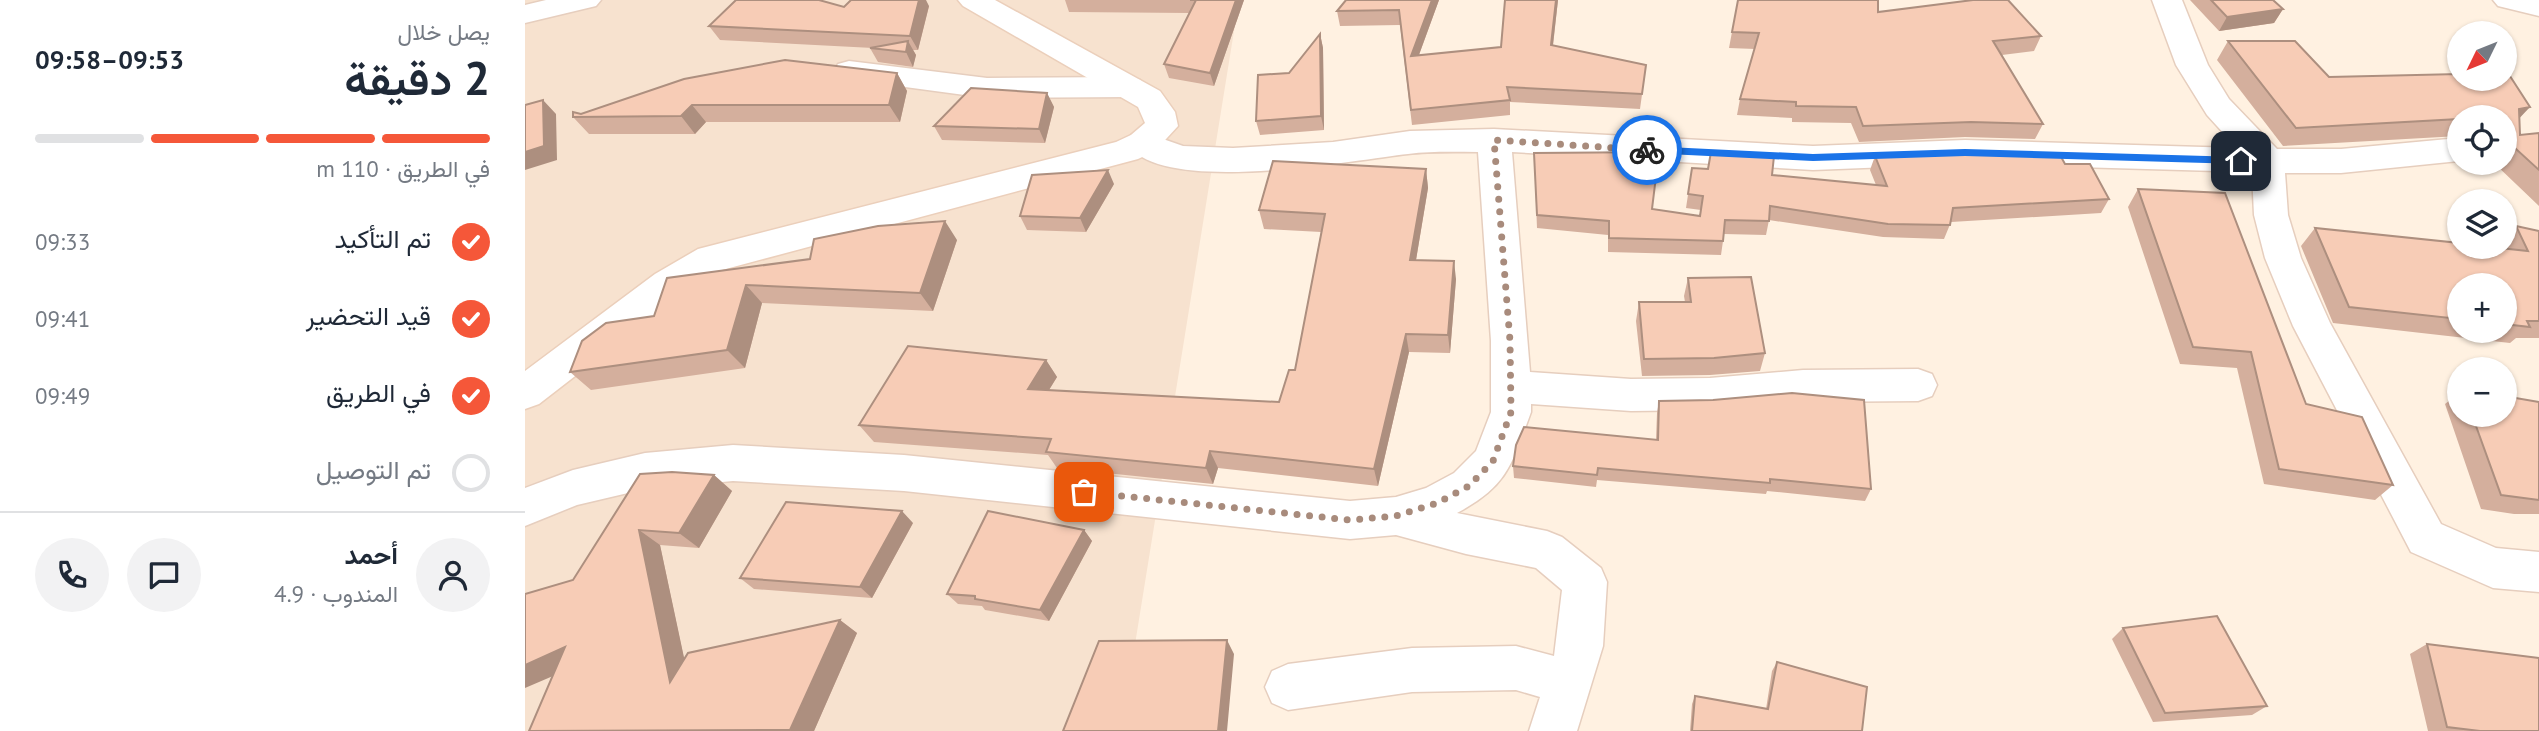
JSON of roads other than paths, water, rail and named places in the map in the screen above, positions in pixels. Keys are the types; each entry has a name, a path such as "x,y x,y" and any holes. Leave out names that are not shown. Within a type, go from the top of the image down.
{"street":[{"path":"525,14 586,0"},
{"path":"528,390 668,284 711,259 1126,151 1143,143 1161,126 1161,118 1149,99 973,0"},
{"path":"2167,0 2192,65 2218,107 2269,162 2271,215 2283,258 2312,326 2426,538 2493,568 2539,572"},
{"path":"2508,0 2539,8"},
{"path":"824,67 987,88 1129,87"},
{"path":"1143,143 1179,158 1233,160 1333,154 1410,142 1494,140 1813,158 1965,152 2269,162 2341,161 2447,150"},
{"path":"525,507 573,488 645,471 733,463 904,473 1350,520 1396,516 1437,503 1469,486 1493,461 1511,412 1510,341 1494,140"},
{"path":"1510,387 1631,395 1710,394 1803,386 1918,385"},
{"path":"1396,516 1466,535 1547,551 1585,582 1580,646 1553,731"},
{"path":"1288,687 1412,670 1515,668 1568,683"}]}
